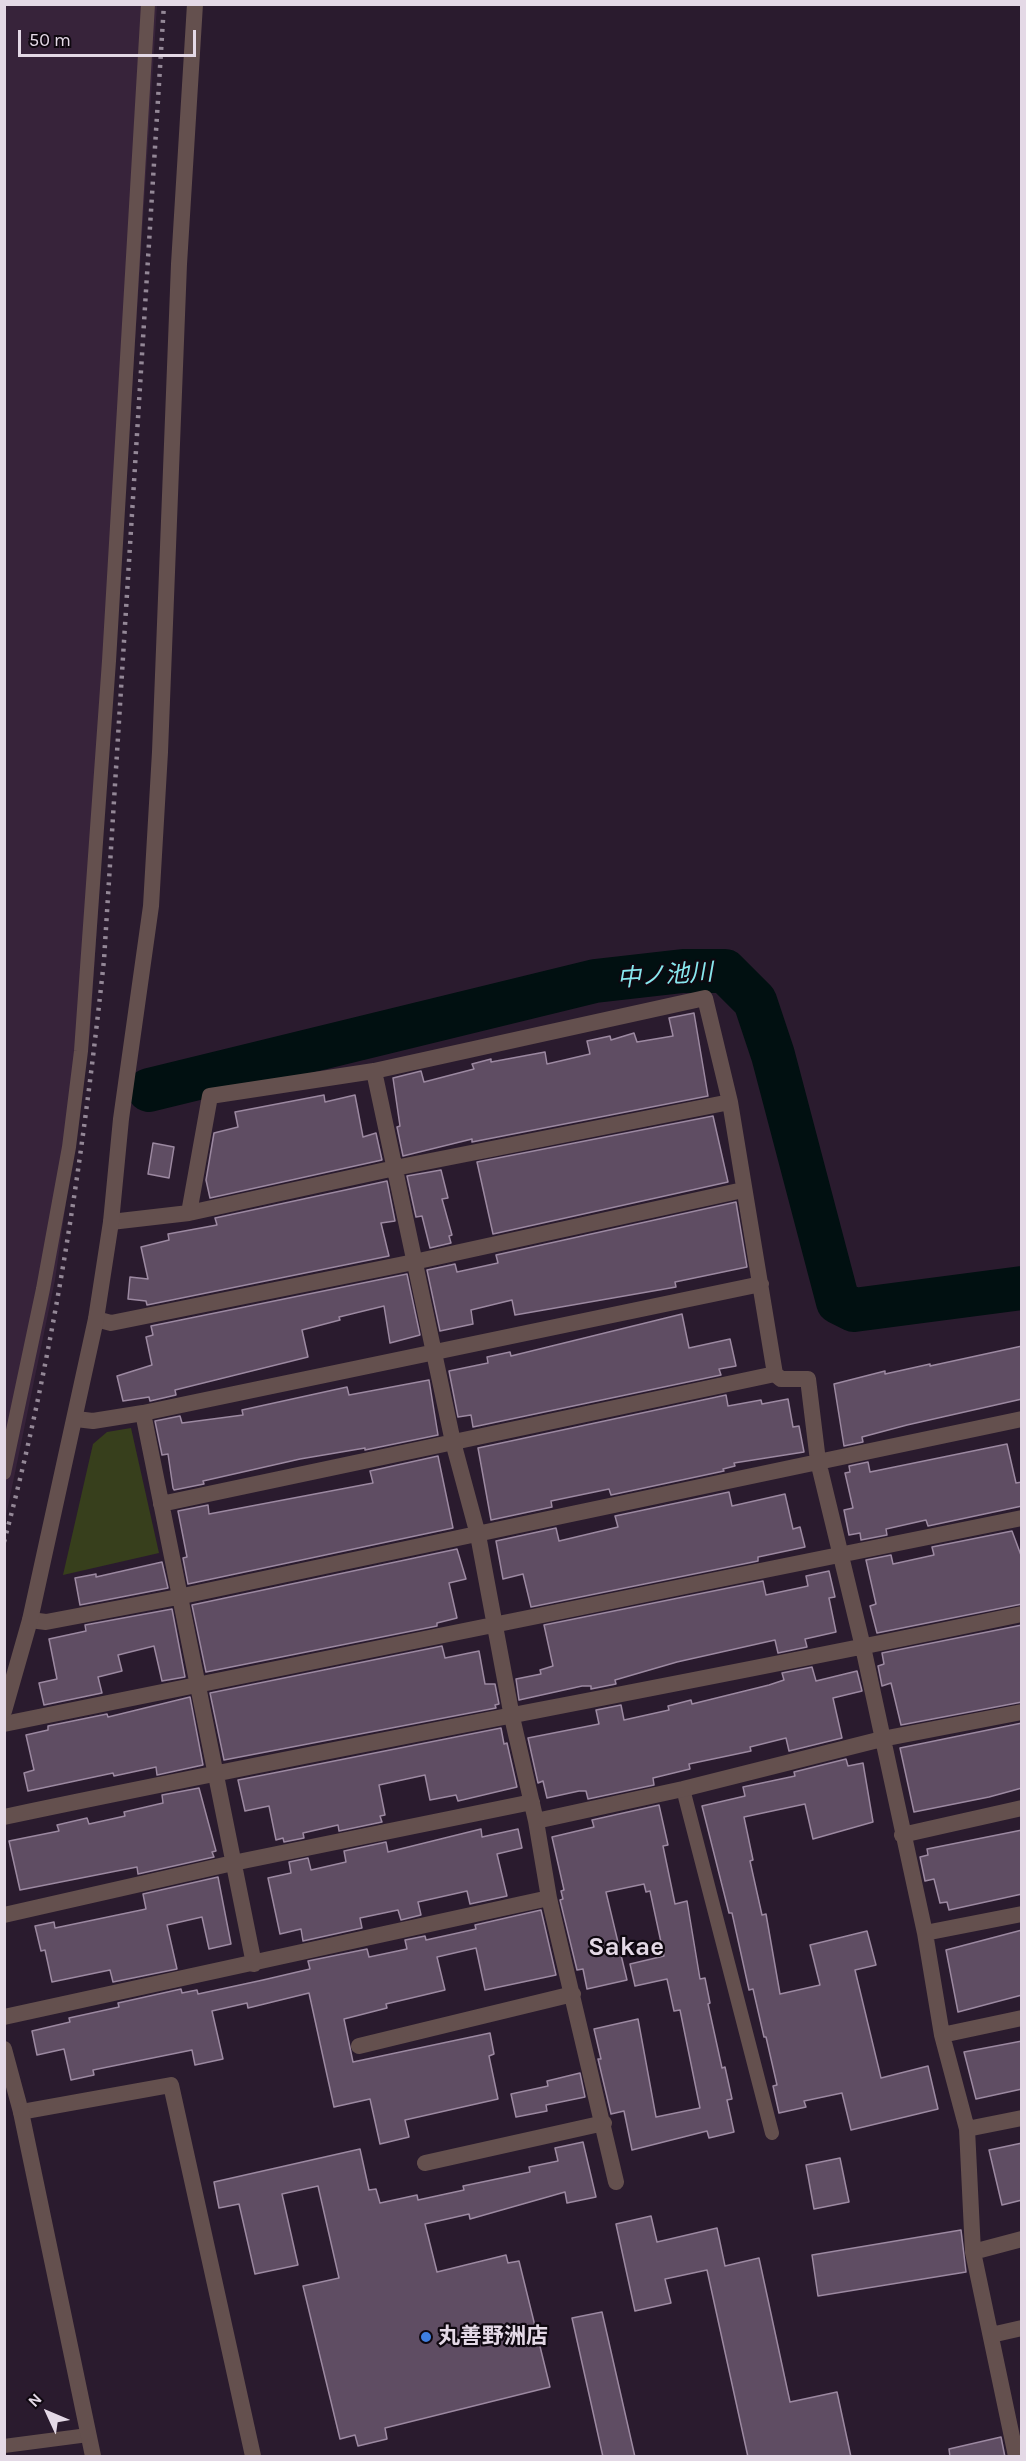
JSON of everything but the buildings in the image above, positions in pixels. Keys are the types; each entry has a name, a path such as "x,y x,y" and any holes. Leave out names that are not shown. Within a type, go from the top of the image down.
{"street":[{"path":"4,1711 30,1620 76,1419 96,1319 111,1222 123,1097 151,906 160,752 179,264 195,4"},
{"path":"189,1213 210,1096 374,1071 705,998 730,1102 775,1374 781,1379 808,1379 818,1461 839,1556 863,1647 925,1933 942,2036 967,2129 974,2252 991,2335 1016,2426 1016,2457"},
{"path":"374,1071 453,1442 478,1535 512,1717 536,1821 549,1898 616,2181"},
{"path":"111,1222 189,1213 394,1168 730,1102"},
{"path":"96,1319 111,1323 414,1262 743,1190"},
{"path":"76,1419 93,1421 143,1413 761,1284"},
{"path":"161,1504 775,1374"},
{"path":"143,1413 196,1686 254,1964"},
{"path":"30,1620 46,1622 178,1596 478,1535 1022,1419"},
{"path":"4,1724 1022,1518"},
{"path":"4,1817 214,1772 512,1717 1022,1614"},
{"path":"536,1821 683,1789 882,1739 1022,1712"},
{"path":"4,1915 233,1863 532,1802"},
{"path":"902,1835 1022,1808"},
{"path":"4,2017 549,1898"},
{"path":"925,1933 1022,1914"},
{"path":"359,2046 573,1994"},
{"path":"942,2036 1022,2018"},
{"path":"4,2049 21,2112 93,2457"},
{"path":"21,2112 171,2085 254,2457"},
{"path":"967,2129 1022,2118"},
{"path":"425,2163 604,2123"},
{"path":"974,2252 1022,2239"},
{"path":"991,2335 1022,2328"}],"lane":[{"path":"4,1473 24,1386 66,1169 81,1052 108,673 148,4"},
{"path":"683,1789 772,2133"},
{"path":"4,2446 88,2435"}],"shaded area":[{"path":"5,5 157,5 90,1033 55,1280 5,1521"}],"green space":[{"path":"131,1428 159,1553 63,1575 93,1444 107,1432"}],"waterway":[{"name":"中ノ池川","path":"149,1090 595,981 683,971 725,971 755,1001 773,1055 838,1302 854,1310 1022,1288"}],"railway":[{"path":"4,1542 53,1326 77,1180 104,960 164,4"}],"place":[{"name":"丸善野洲店","path":"426,2337"}],"district":[{"name":"Sakae","path":"626,1948"}]}
